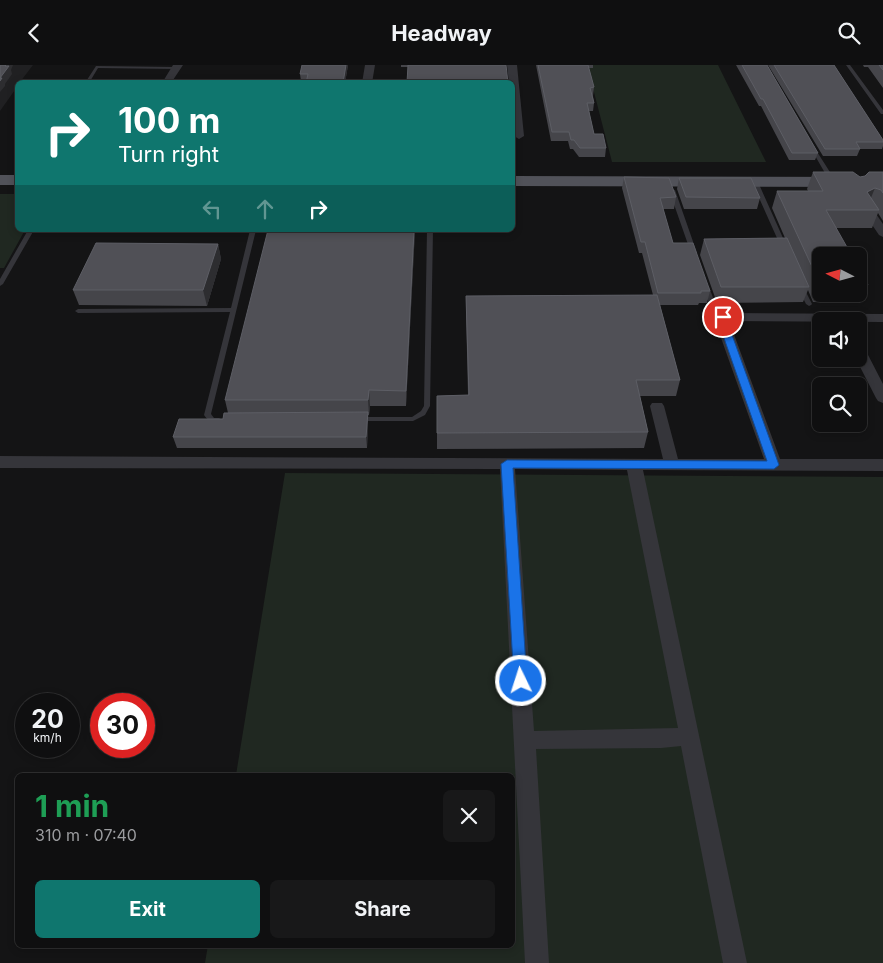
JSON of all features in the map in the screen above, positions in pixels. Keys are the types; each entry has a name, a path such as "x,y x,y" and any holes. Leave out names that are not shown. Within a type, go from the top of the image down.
{"main road":[{"path":"0,171 15,171"},
{"path":"515,171 841,179 883,182"},
{"path":"515,181 755,182 841,179 883,171"},
{"path":"0,180 15,180"}],"street":[{"path":"368,80 370,65"},
{"path":"512,65 513,80"},
{"path":"162,80 171,66"},
{"path":"515,95 519,136"},
{"path":"875,215 883,233"},
{"path":"774,465 722,321 723,317 812,318"},
{"path":"867,318 883,318"},
{"path":"867,367 883,398"},
{"path":"657,406 672,465"},
{"path":"0,462 883,465"},
{"path":"507,464 537,963"},
{"path":"634,464 734,963"},
{"path":"525,740 661,739 689,736"}],"lane":[{"path":"848,65 883,113"},
{"path":"89,80 97,67 171,66"},
{"path":"810,142 841,179"},
{"path":"669,181 695,257"},
{"path":"755,182 786,252"},
{"path":"0,284 30,232"},
{"path":"231,420 212,420 207,415 253,232"},
{"path":"346,419 413,419 423,413 426,407 430,232"},
{"path":"797,278 808,304"},
{"path":"705,285 712,303"},
{"path":"78,311 233,311"}],"shaded area":[{"path":"0,65 33,65 22,80 15,80 15,90 0,111"},
{"path":"587,65 718,65 766,162 612,162"},
{"path":"0,194 15,194 15,232 24,232 4,268 0,268"},
{"path":"285,473 883,477 883,963 205,963 208,948 515,948 515,773 236,773"}],"building":[{"path":"0,65 9,66 0,78"},
{"path":"302,65 346,65 344,80 307,80 308,74 300,74"},
{"path":"408,65 506,65 508,80 407,80"},
{"path":"538,65 588,65 594,87 590,88 594,103 587,103 594,134 603,134 606,148 580,148 574,140 571,140 569,132 552,132"},
{"path":"742,65 767,65 818,153 792,153"},
{"path":"774,65 834,65 883,142 856,142 860,149 825,149"},
{"path":"813,172 853,172 860,177 865,176 869,172 883,172 883,193 875,188 867,192 879,210 826,210 847,247 812,247 812,267 777,191 823,191"},
{"path":"624,177 669,178 676,197 660,198 673,243 693,243 710,291 701,291 701,293 658,293 645,242 641,242"},
{"path":"679,178 751,178 760,198 686,197"},
{"path":"267,232 414,232 406,391 369,390 368,400 225,400"},
{"path":"787,238 809,287 721,287 704,239"},
{"path":"96,243 218,244 203,290 73,290"},
{"path":"657,295 680,380 636,380 648,432 437,433 437,396 469,395 466,296"},
{"path":"368,412 366,437 173,437 179,419 223,419 224,413"}],"route":[{"path":"521,681 507,464 774,465 722,321 723,317"}]}
